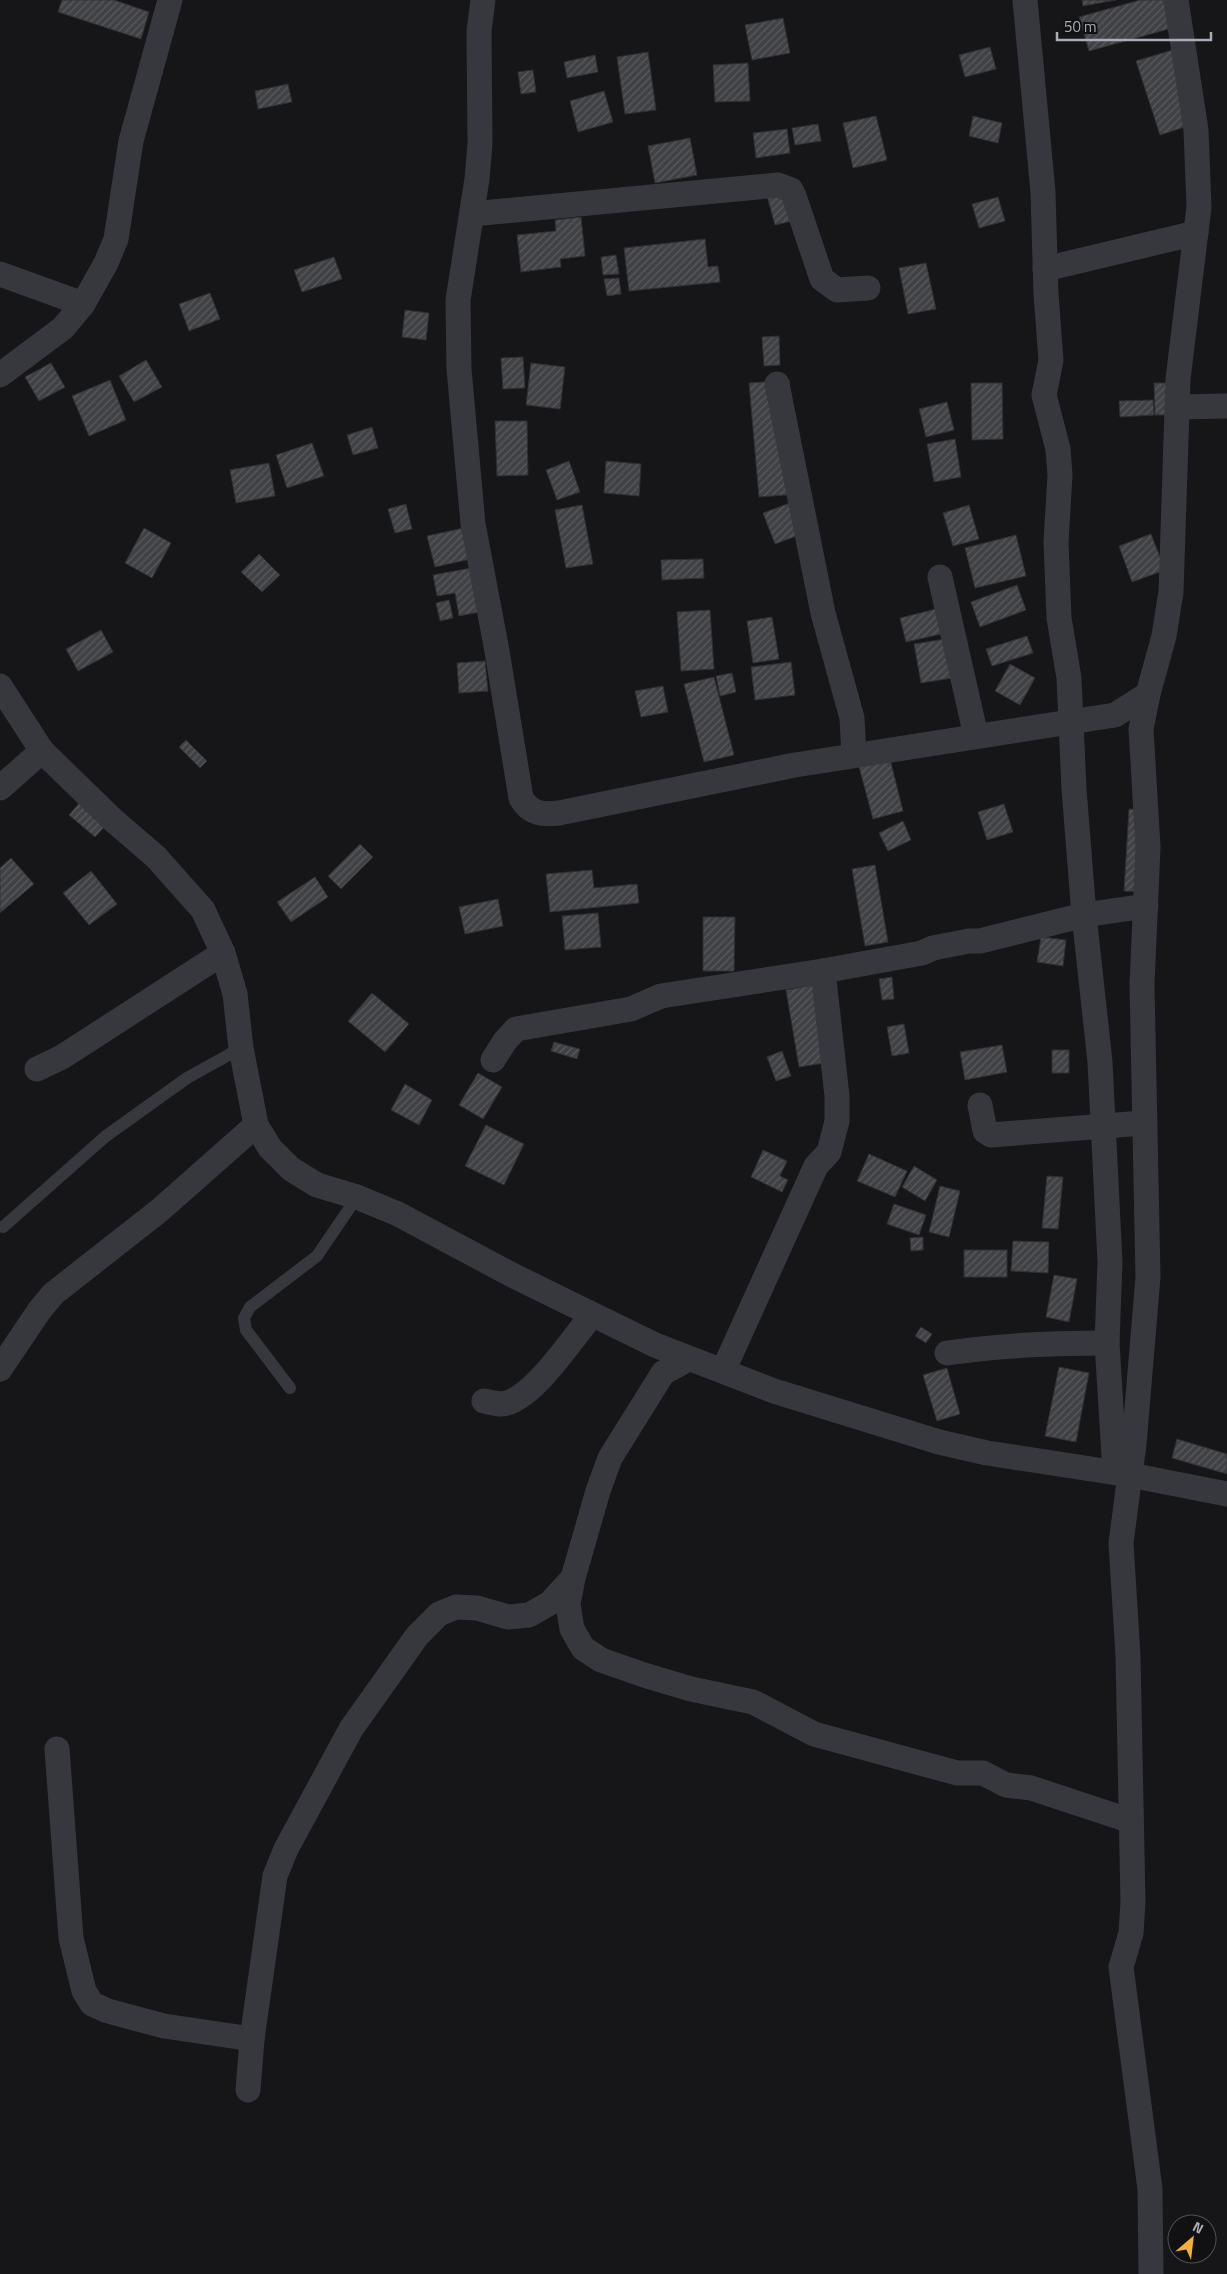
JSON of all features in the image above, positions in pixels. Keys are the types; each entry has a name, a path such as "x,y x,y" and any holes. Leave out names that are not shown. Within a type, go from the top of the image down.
{"street":[{"path":"0,375 63,328 83,304 106,262 116,239 131,141 170,0"},
{"path":"483,0 479,31 480,144 472,214 458,300 459,369 473,524 497,651 521,798 524,804 541,814 559,813 795,765 1115,715 1148,694"},
{"path":"1025,0 1043,192 1045,269 1051,360 1044,395 1058,449 1060,475 1056,542 1057,591 1072,721 1074,789 1084,916 1100,1062 1104,1126 1110,1262 1107,1343 1122,1474 1121,1543 1128,1656 1131,1786 1133,1920 1121,1967 1121,1980 1126,1995 1150,2189 1151,2274"},
{"path":"1122,1474 1146,1328 1148,1277 1143,1123 1142,985 1146,906 1147,803 1141,728 1164,636 1171,592 1178,379 1196,233 1199,178 1196,130 1176,0"},
{"path":"472,214 778,185 791,190 794,196 822,279 837,290 868,288"},
{"path":"1045,269 1196,233"},
{"path":"0,274 83,304"},
{"path":"777,384 823,613 852,718 854,755"},
{"path":"1177,407 1227,406"},
{"path":"940,576 976,736"},
{"path":"0,686 42,751 182,884 203,910 223,953 236,994 241,1048 256,1125 270,1148 291,1168 316,1185 357,1197 398,1214 592,1315 655,1345 774,1390 939,1442 987,1453 1122,1474 1227,1494"},
{"path":"1115,715 1141,728"},
{"path":"0,788 42,751"},
{"path":"493,1060 516,1029 631,1008 661,996 823,971 922,953 942,946 1020,933 1084,916 1146,906"},
{"path":"37,1069 62,1057 223,953"},
{"path":"723,1371 816,1166 829,1152 834,1137 836,1096 823,971"},
{"path":"980,1105 985,1131 991,1134 1143,1123"},
{"path":"0,1369 39,1311 53,1294 160,1210 256,1125"},
{"path":"484,1401 496,1404 509,1403 518,1397 549,1369 592,1315"},
{"path":"946,1353 1042,1342 1107,1343"},
{"path":"655,1345 663,1373"},
{"path":"688,1358 663,1373 610,1458 598,1491 573,1578 568,1604 572,1629 583,1648 601,1660 691,1689 753,1702 814,1734 956,1773 983,1773 1006,1785 1031,1788 1131,1821"},
{"path":"248,2090 252,2039 275,1876 286,1849 312,1799 362,1714 417,1636 439,1614 456,1607 477,1608 508,1617 529,1615 550,1603 573,1578"},
{"path":"57,1749 72,1938 84,1991 92,2004 108,2011 164,2026 252,2039"},
{"path":"1102,1810 1131,1786"}],"lane":[{"path":"3,1227 106,1136 187,1078 241,1048"},
{"path":"290,1388 246,1330 244,1318 250,1307 317,1256 357,1197"}],"building":[{"path":"62,0 114,0 149,12 141,39 58,12"},
{"path":"1082,0 1116,0 1083,6"},
{"path":"1140,0 1168,0 1176,27 1089,51 1079,17"},
{"path":"783,18 790,53 752,60 745,25"},
{"path":"990,47 996,69 965,77 959,55"},
{"path":"1176,49 1200,122 1160,135 1136,61"},
{"path":"648,52 656,110 625,114 617,57"},
{"path":"595,55 598,72 567,78 564,62"},
{"path":"748,63 750,101 715,102 713,65"},
{"path":"533,70 536,92 521,94 518,72"},
{"path":"288,84 292,102 258,109 255,91"},
{"path":"604,91 613,122 578,132 570,101"},
{"path":"876,116 887,160 853,168 843,123"},
{"path":"973,116 1002,123 998,143 969,136"},
{"path":"818,124 821,141 795,145 792,128"},
{"path":"787,129 790,153 756,158 753,133"},
{"path":"690,138 697,175 655,183 648,146"},
{"path":"794,190 801,219 775,225 767,196"},
{"path":"998,197 1005,221 979,228 972,204"},
{"path":"581,217 585,256 560,259 561,267 521,272 517,235 556,231 555,220"},
{"path":"705,239 708,267 718,266 720,282 629,291 624,248"},
{"path":"616,255 619,274 603,275 601,257"},
{"path":"334,257 342,279 302,292 294,270"},
{"path":"926,263 936,309 908,314 899,268"},
{"path":"619,278 621,294 607,296 604,279"},
{"path":"210,293 220,319 189,331 179,304"},
{"path":"405,310 429,313 426,340 402,337"},
{"path":"779,336 780,365 764,366 762,337"},
{"path":"523,357 525,388 503,389 501,358"},
{"path":"146,360 162,387 134,402 119,376"},
{"path":"51,363 65,387 39,401 25,377"},
{"path":"531,363 565,367 560,409 526,405"},
{"path":"110,380 126,420 89,436 72,396"},
{"path":"789,380 799,494 759,497 749,383"},
{"path":"971,383 1002,383 1003,439 972,440"},
{"path":"1154,383 1169,383 1169,415 1155,415"},
{"path":"1153,400 1154,415 1120,417 1119,401"},
{"path":"947,402 954,430 926,437 919,409"},
{"path":"495,421 527,421 528,475 497,476"},
{"path":"372,427 378,448 353,455 347,435"},
{"path":"955,439 961,477 934,482 927,444"},
{"path":"312,443 324,476 287,488 276,455"},
{"path":"569,461 580,492 557,500 546,470"},
{"path":"606,461 641,464 639,496 604,493"},
{"path":"269,463 275,496 236,503 230,470"},
{"path":"790,503 802,534 775,544 763,513"},
{"path":"406,504 412,529 395,533 388,509"},
{"path":"582,505 593,564 566,568 555,510"},
{"path":"969,505 979,539 953,546 943,513"},
{"path":"473,526 480,557 435,567 427,536"},
{"path":"144,528 171,543 152,578 125,563"},
{"path":"1151,534 1165,570 1132,582 1119,546"},
{"path":"1016,535 1026,576 975,588 965,548"},
{"path":"259,554 280,575 262,592 241,572"},
{"path":"703,559 704,578 662,580 661,560"},
{"path":"482,566 490,610 459,616 455,593 437,596 433,575"},
{"path":"1017,585 1026,610 980,627 971,602"},
{"path":"449,600 453,618 440,621 436,603"},
{"path":"944,607 950,632 906,642 900,618"},
{"path":"710,610 714,669 681,671 677,612"},
{"path":"772,617 779,659 753,663 747,621"},
{"path":"101,630 113,652 78,671 66,649"},
{"path":"1027,636 1033,653 992,666 986,649"},
{"path":"945,639 952,678 921,683 914,644"},
{"path":"485,661 488,691 459,693 457,663"},
{"path":"791,662 795,695 755,700 751,667"},
{"path":"1010,664 1035,678 1020,705 995,691"},
{"path":"732,673 736,692 720,696 716,676"},
{"path":"714,677 734,755 704,762 684,684"},
{"path":"663,686 668,712 641,717 635,691"},
{"path":"186,740 207,761 200,768 179,747"},
{"path":"889,755 903,811 873,819 858,763"},
{"path":"81,801 107,824 95,837 69,815"},
{"path":"1004,804 1013,832 987,840 978,812"},
{"path":"1129,809 1152,811 1148,892 1124,891"},
{"path":"903,821 911,840 888,851 879,833"},
{"path":"360,844 373,857 341,889 328,876"},
{"path":"11,858 34,884 0,913 0,868"},
{"path":"875,865 888,942 865,946 852,869"},
{"path":"592,870 594,888 637,884 639,903 550,912 546,874"},
{"path":"91,871 117,904 89,925 63,893"},
{"path":"315,877 328,897 291,922 277,902"},
{"path":"498,899 503,926 465,934 459,907"},
{"path":"598,913 601,947 565,950 562,916"},
{"path":"703,917 735,917 734,971 703,971"},
{"path":"1041,937 1066,940 1063,966 1037,962"},
{"path":"892,977 894,999 882,1000 879,979"},
{"path":"813,985 843,1060 799,1067 786,990"},
{"path":"372,993 409,1024 385,1052 348,1021"},
{"path":"904,1024 909,1053 892,1056 887,1027"},
{"path":"554,1042 580,1049 577,1059 551,1051"},
{"path":"1002,1045 1007,1072 965,1080 960,1052"},
{"path":"1052,1050 1069,1050 1069,1073 1052,1073"},
{"path":"782,1051 791,1076 776,1081 767,1057"},
{"path":"478,1073 502,1087 483,1119 459,1105"},
{"path":"405,1084 432,1100 419,1125 391,1110"},
{"path":"486,1125 524,1144 504,1185 465,1166"},
{"path":"763,1150 787,1161 780,1176 788,1180 782,1192 751,1177"},
{"path":"869,1154 907,1171 895,1197 857,1181"},
{"path":"914,1166 937,1180 925,1201 902,1187"},
{"path":"1047,1176 1063,1177 1058,1229 1042,1228"},
{"path":"940,1186 960,1191 949,1237 929,1232"},
{"path":"894,1204 926,1215 919,1235 887,1224"},
{"path":"923,1237 923,1250 911,1251 910,1238"},
{"path":"1013,1241 1049,1242 1048,1273 1011,1271"},
{"path":"964,1250 1007,1250 1007,1277 964,1277"},
{"path":"1054,1275 1077,1279 1069,1322 1046,1317"},
{"path":"921,1327 932,1334 926,1343 915,1336"},
{"path":"1059,1367 1089,1373 1076,1442 1045,1436"},
{"path":"947,1368 960,1414 937,1421 923,1375"},
{"path":"1177,1439 1227,1454 1227,1474 1172,1458"}]}
